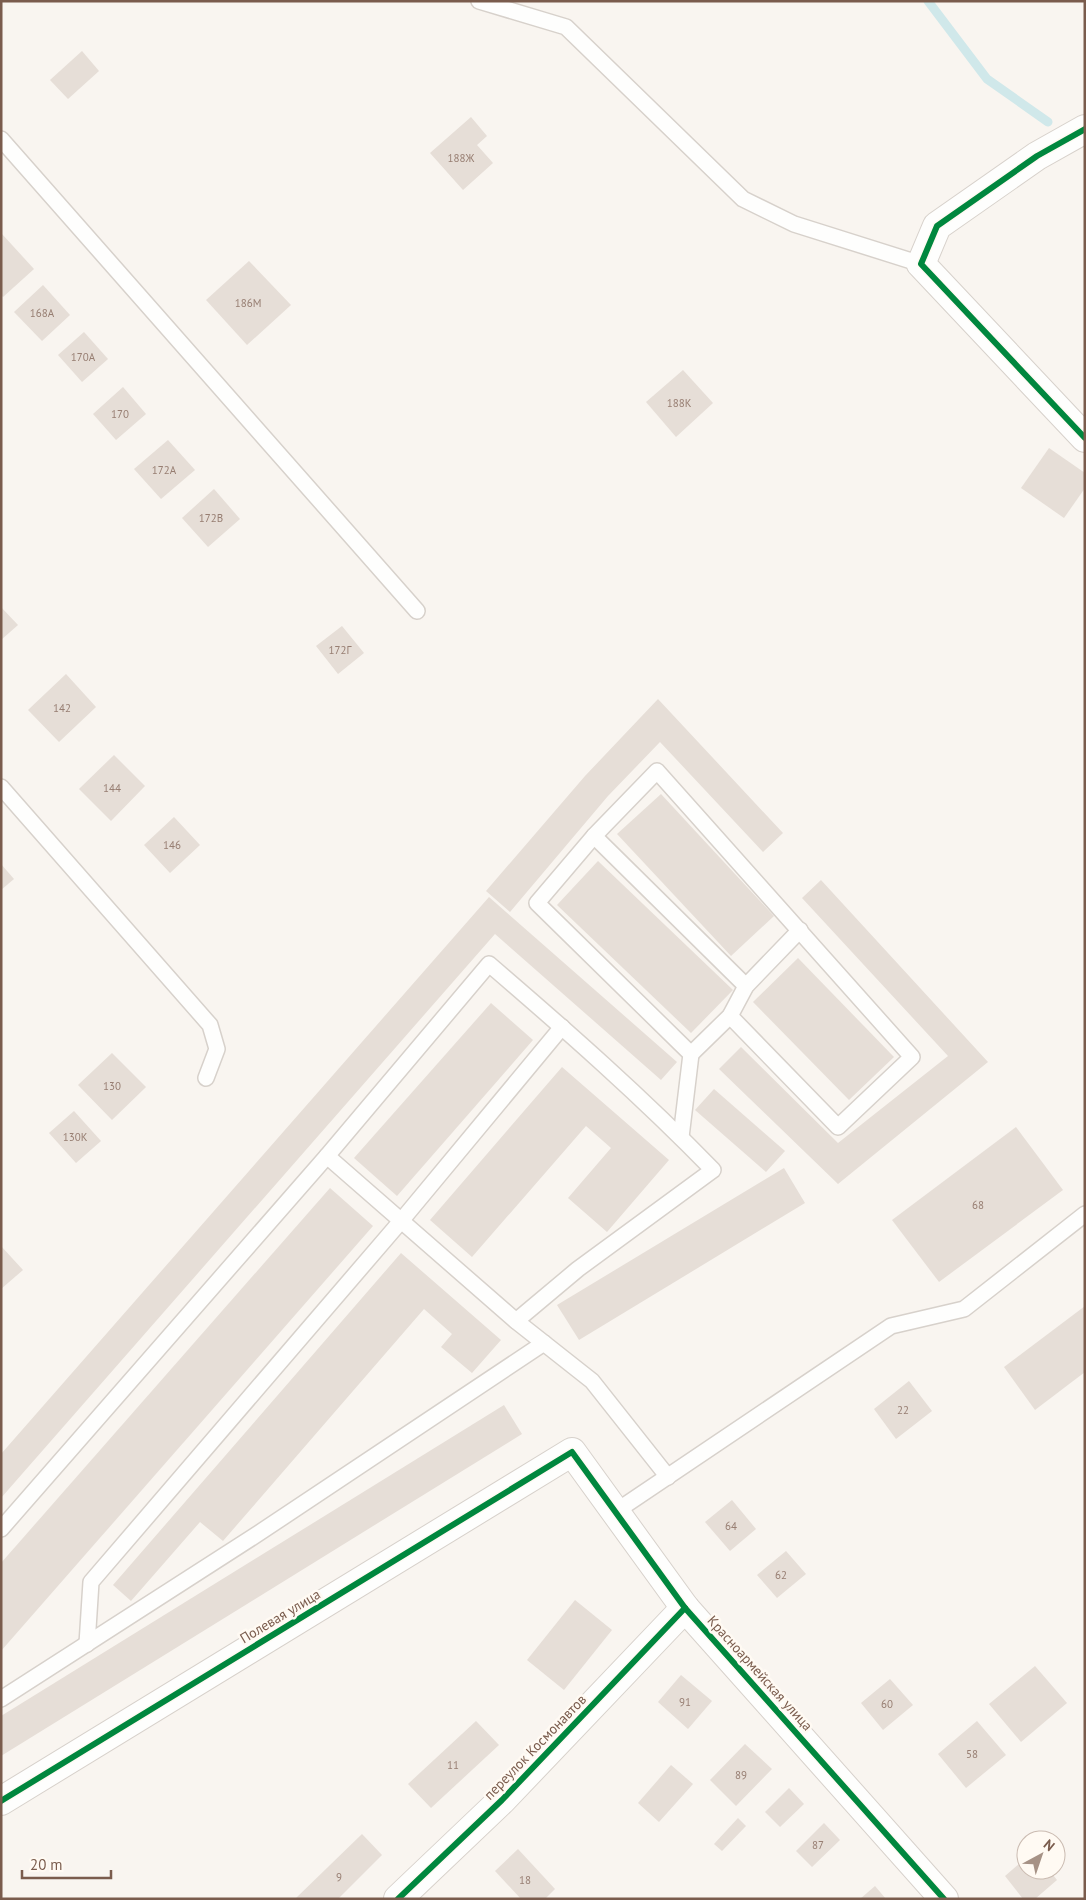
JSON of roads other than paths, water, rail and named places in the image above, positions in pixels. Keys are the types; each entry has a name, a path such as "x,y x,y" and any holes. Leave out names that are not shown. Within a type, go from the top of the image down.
{"street":[{"path":"1085,129 1037,156 936,226 920,264 1085,438"},
{"name":"Красноармейская улица","path":"572,1452 685,1608 944,1899"},
{"name":"Полевая улица","path":"1,1801 572,1452"},
{"name":"переулок Космонавтов","path":"398,1899 502,1800 685,1608"}],"lane":[{"path":"478,1 566,27 743,199 794,224 920,264"},
{"path":"1,139 417,611"},
{"path":"691,1054 538,902 594,836 657,771 912,1057 838,1126 730,1016"},
{"path":"1,787 210,1025 217,1049 206,1078"},
{"path":"594,836 746,986"},
{"path":"681,1137 691,1054 730,1016 746,986 800,930"},
{"path":"1,1529 327,1156 489,964 562,1027 681,1137 713,1170 578,1269 516,1322"},
{"path":"87,1644 91,1582 401,1221 562,1027"},
{"path":"327,1156 516,1322 592,1381 668,1477"},
{"path":"615,1512 891,1326 964,1309 1085,1214"},
{"path":"1,1698 259,1533 544,1342"}],"waterway":[{"path":"928,1 987,79 1048,122"}]}
